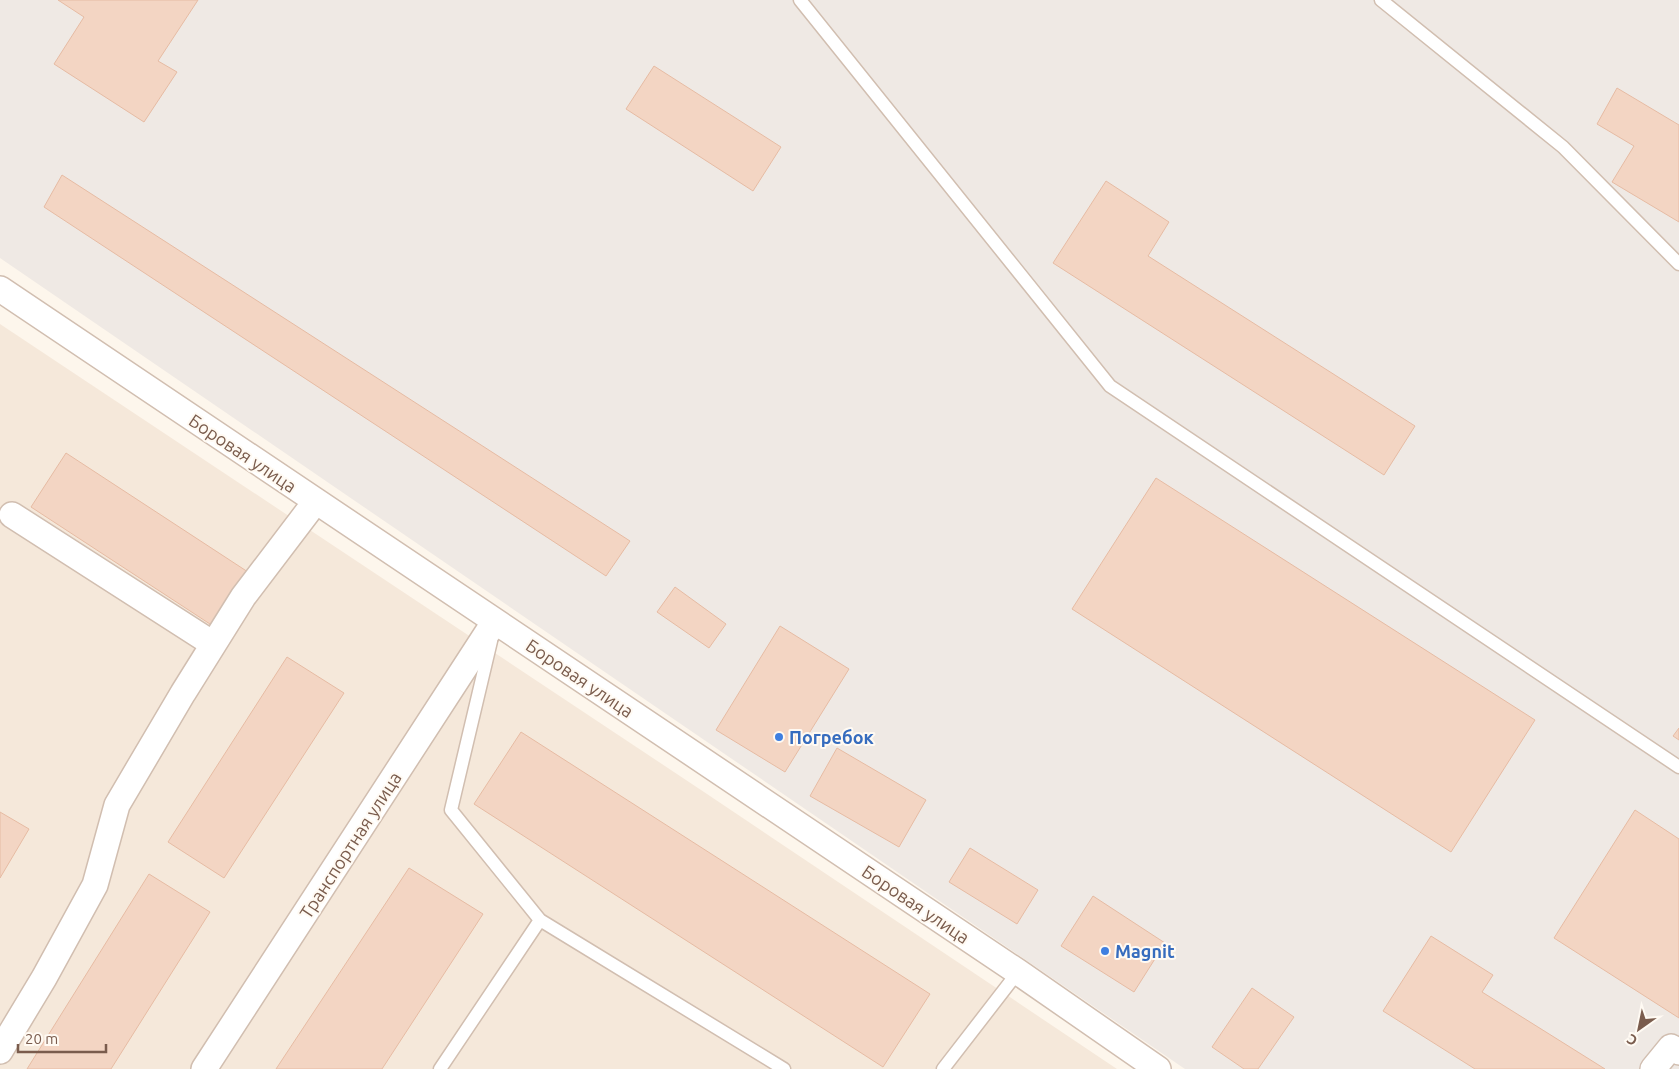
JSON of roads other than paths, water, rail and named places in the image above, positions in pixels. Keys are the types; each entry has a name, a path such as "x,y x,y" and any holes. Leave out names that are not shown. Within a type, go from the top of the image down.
{"street":[{"name":"Боровая улица","path":"0,289 1018,972 1158,1069"},
{"path":"0,1051 44,978 96,885 116,805 243,596 316,501"},
{"path":"12,515 213,644"},
{"name":"Транспортная улица","path":"204,1069 495,622"},
{"path":"1653,1069 1671,1047 1679,1052"}],"lane":[{"path":"800,0 1110,386 1679,767"},
{"path":"1381,0 1563,147 1679,264"},
{"path":"495,622 451,810 540,920 784,1069"},
{"path":"440,1069 540,920"},
{"path":"942,1069 1018,972"}],"place":[{"name":"Погребок","path":"779,737"},
{"name":"Magnit","path":"1105,951"}]}
